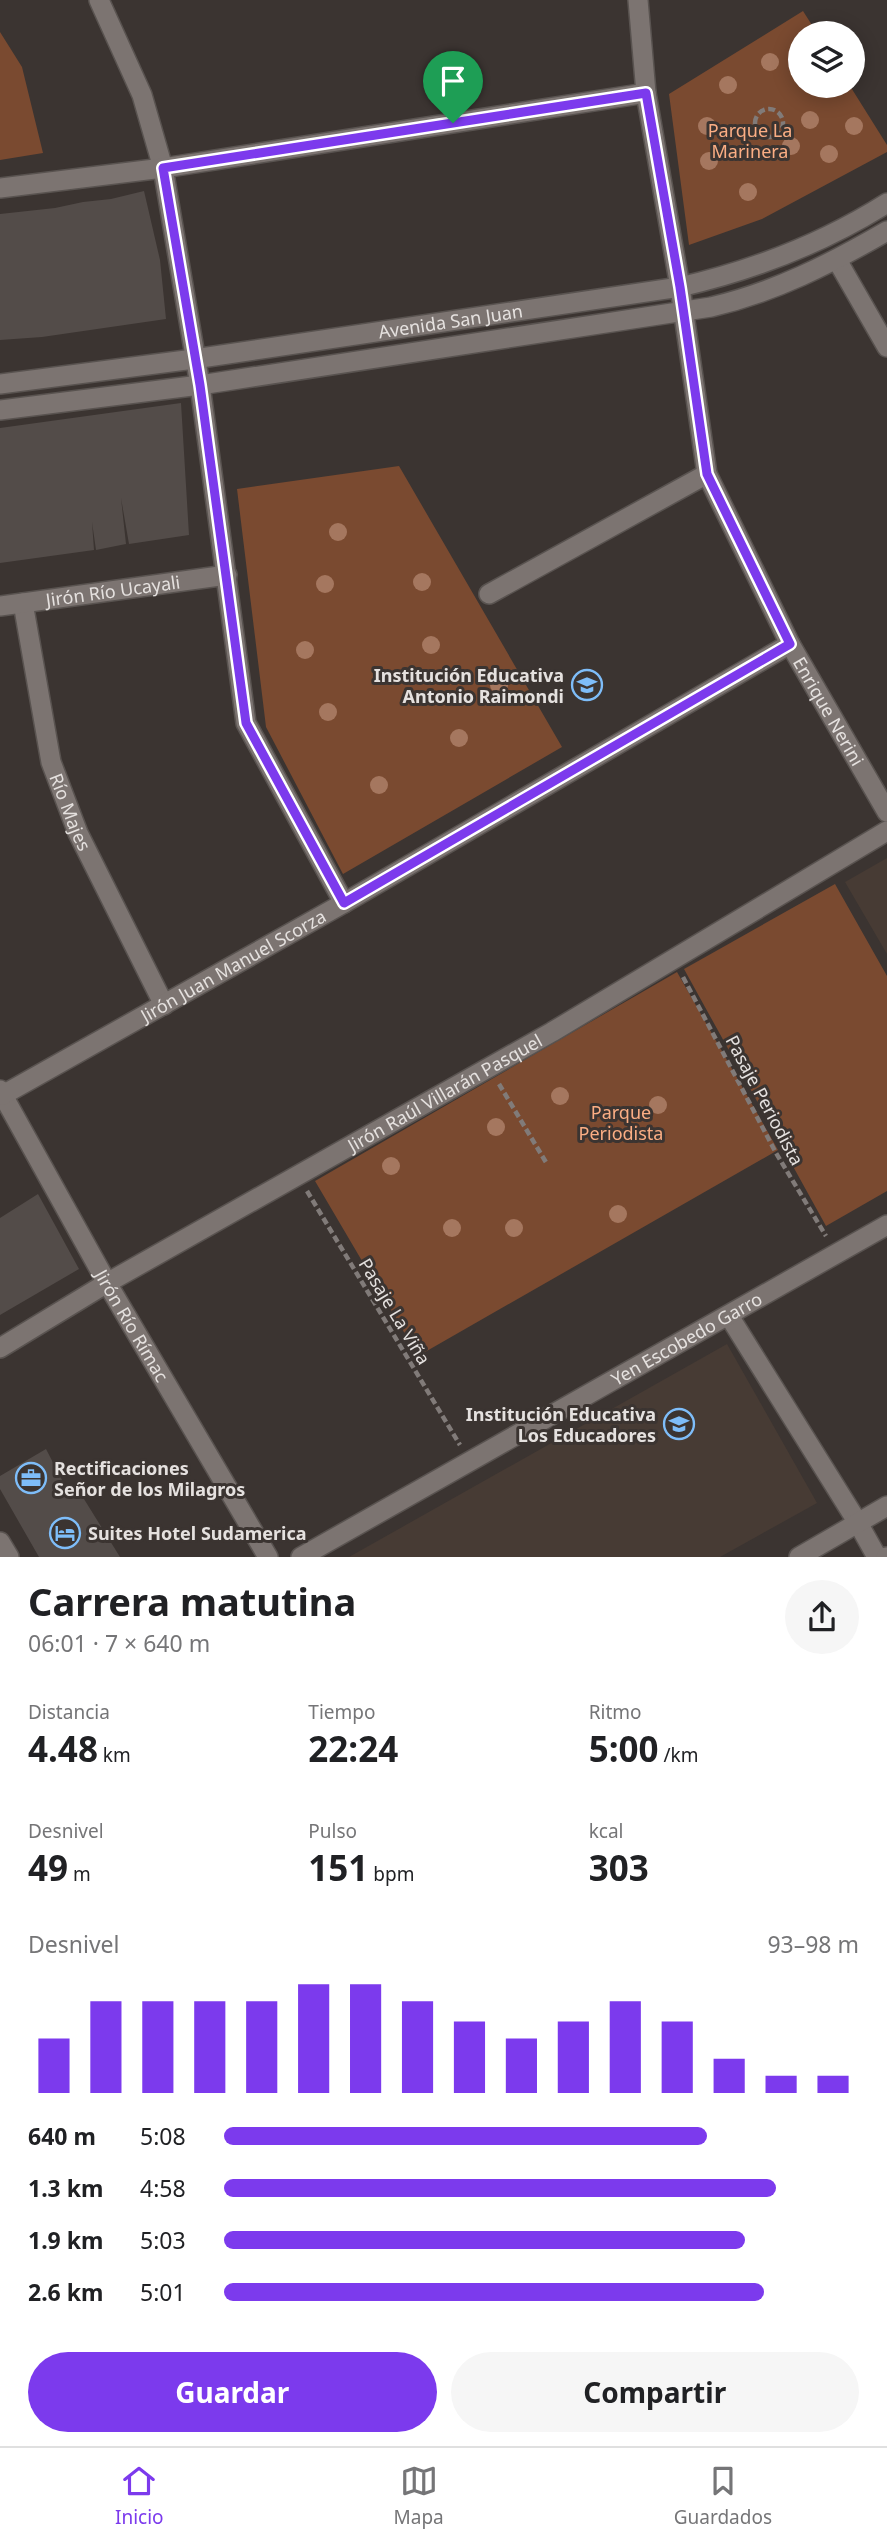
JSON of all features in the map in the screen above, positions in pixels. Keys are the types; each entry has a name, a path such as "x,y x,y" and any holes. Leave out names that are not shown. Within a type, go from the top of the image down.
{"street":[{"path":"99,0 142,95 163,168 200,385 246,723 344,903"},
{"name":"Enrique Nerini","path":"638,0 646,93 680,287 707,474 790,644 887,812"},
{"path":"0,188 163,168 646,93"},
{"name":"Avenida San Juan","path":"0,384 194,359 680,287 741,272 793,253 887,204"},
{"name":"Avenida San Juan","path":"0,410 200,385 682,313 767,291 837,260 887,231"},
{"path":"837,260 887,347"},
{"path":"489,594 707,474"},
{"name":"Jirón Río Ucayali","path":"0,606 226,575"},
{"name":"Río Majes","path":"23,603 51,762 78,833 164,1005"},
{"name":"Jirón Juan Manuel Scorza","path":"2,1092 164,1005 344,903 790,644"},
{"name":"Jirón Raúl Villarán Pasquel","path":"0,1348 107,1283 488,1068 887,831"},
{"name":"Jirón Río Rímac","path":"2,1092 107,1283 268,1557"},
{"name":"Yen Escobedo Garro","path":"301,1557 887,1225"},
{"path":"729,1316 877,1557"},
{"path":"799,1557 887,1506"}],"path":[{"path":"772,108 780,113 783,127 777,135 767,137 759,132 755,120 759,113 772,108"},
{"name":"Pasaje Periodista","path":"673,958 776,1153 836,1254"},
{"path":"488,1068 547,1164"},
{"name":"Pasaje La Viña","path":"298,1175 469,1460"}],"shaded area":[{"path":"887,858 887,954 845,882"},
{"name":"Institución Educativa Los Educadores","path":"727,1344 817,1503 720,1557 349,1557"}],"green space":[{"name":"Parque La Marinera","path":"803,11 809,21 788,21 788,98 858,98 887,145 887,152 762,219 689,245 669,94"},
{"path":"0,32 22,67 43,153 0,160"},
{"path":"399,466 562,747 343,874 266,727 237,489"},
{"path":"835,884 887,976 887,1191 826,1226 684,969"},
{"name":"Parque Periodista","path":"677,972 778,1150 418,1356 315,1181"}],"building":[{"path":"144,191 160,260 166,319 42,337 0,340 0,214 55,208"},
{"path":"181,403 189,535 129,544 121,498 126,544 96,550 92,522 94,550 0,563 0,428"},
{"path":"38,1194 79,1269 0,1315 0,1218"},
{"name":"Suites Hotel Sudamerica","path":"46,1449 62,1480 55,1485 79,1491 120,1557 39,1557 0,1489 0,1476"}],"place":[{"name":"Institución Educativa Antonio Raimondi","path":"587,685"},
{"name":"Institución Educativa Los Educadores","path":"679,1424"},
{"name":"Rectificaciones Señor de los Milagros","path":"31,1478"},
{"name":"Suites Hotel Sudamerica","path":"65,1533"}],"route":[{"path":"646,93 680,287 707,474 790,644 344,903 256,746 246,723 200,385 163,168 453,123 646,93"}]}
